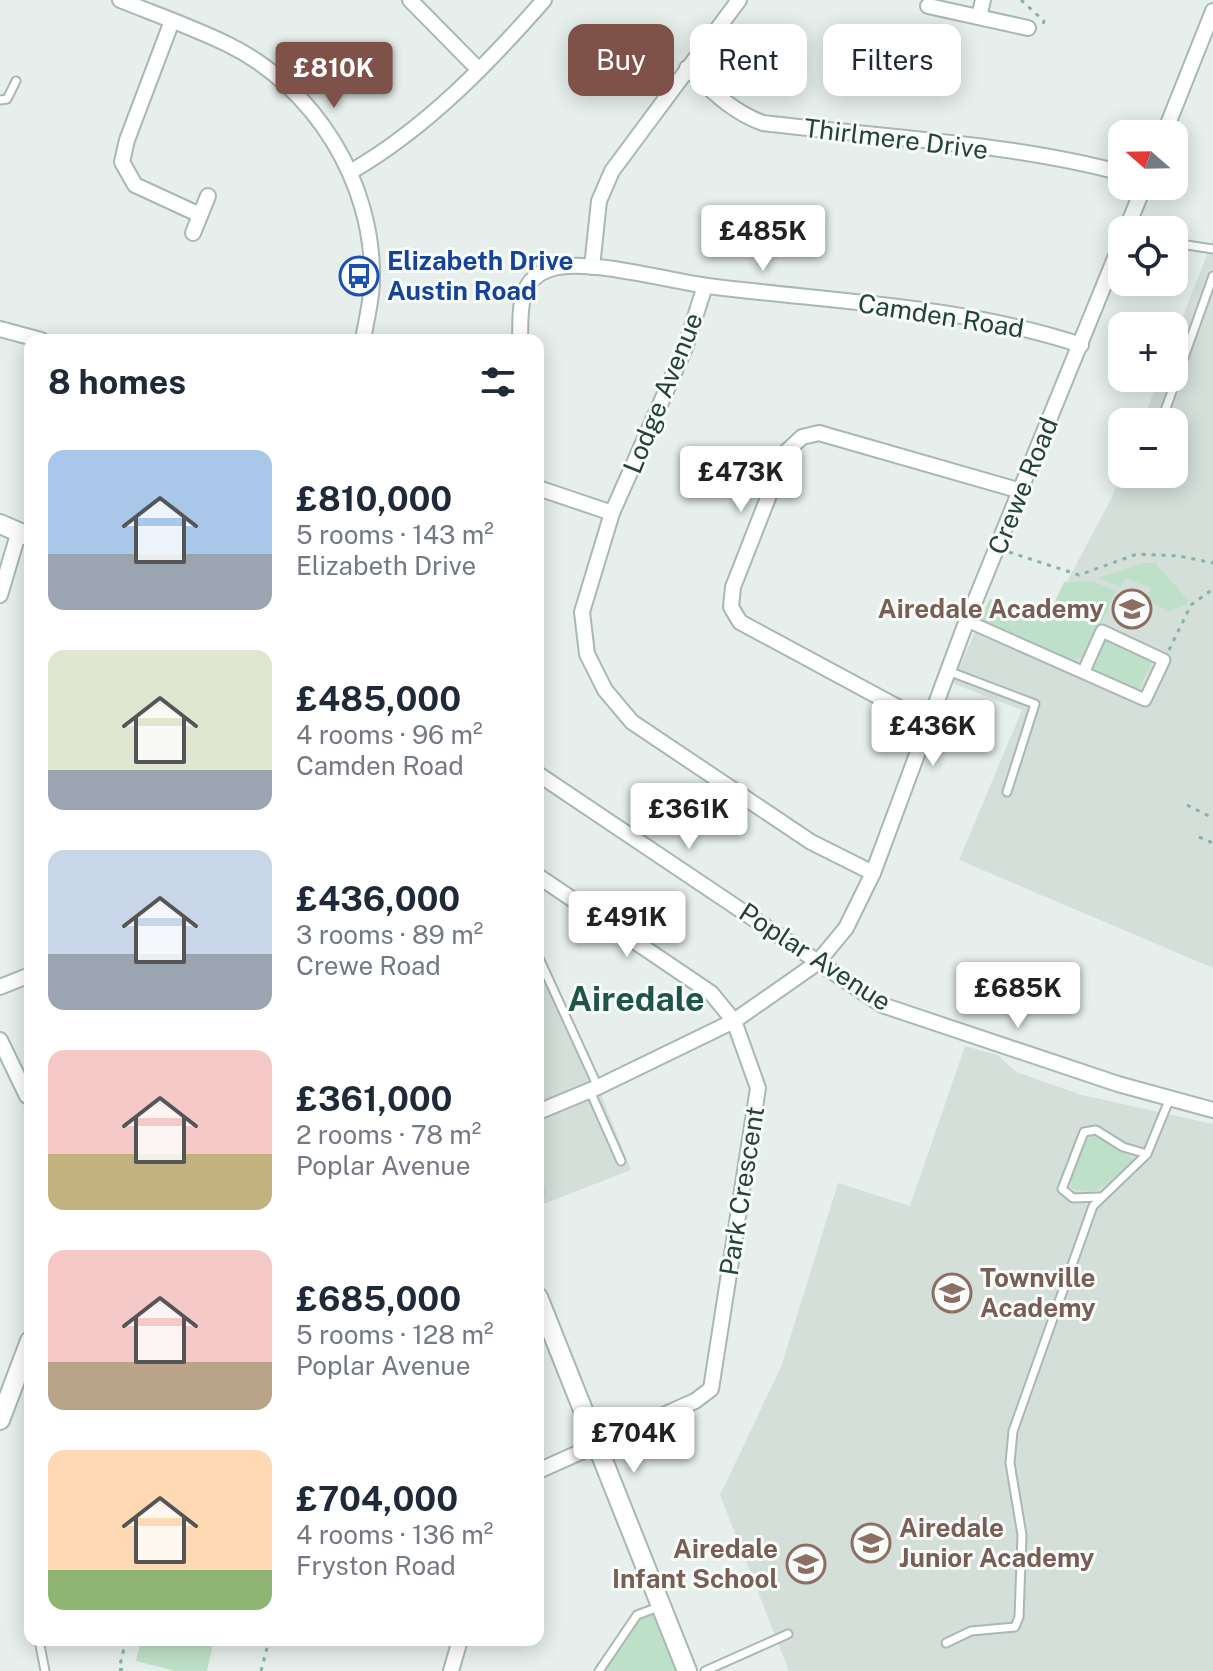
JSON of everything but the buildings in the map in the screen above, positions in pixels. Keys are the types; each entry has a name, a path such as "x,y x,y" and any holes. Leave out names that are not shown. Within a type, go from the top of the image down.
{"street":[{"path":"120,0 228,44 276,74 323,126 352,171 365,216 372,280 364,334"},
{"path":"410,0 478,69"},
{"path":"352,171 392,147 478,69 544,0"},
{"path":"592,267 599,201 612,171 739,0"},
{"path":"979,17 983,0"},
{"path":"928,6 1028,28"},
{"path":"1170,120 1213,11"},
{"path":"172,21 127,140 122,162 135,185 200,215"},
{"name":"Thirlmere Drive","path":"687,68 725,103 745,117 763,123 975,148 1108,169"},
{"path":"193,233 208,196"},
{"name":"Camden Road","path":"520,334 522,294 531,279 552,268 592,267 705,286 957,313 1026,327 1081,345"},
{"name":"Crewe Road","path":"544,1110 594,1089 734,1021 817,963 846,928 873,873 967,621 1108,277"},
{"name":"Lodge Avenue","path":"705,286 685,348 612,513 582,612 587,654 605,690 632,722 811,842 873,873"},
{"path":"0,329 24,335"},
{"path":"929,724 740,622 731,607 733,587 786,452 802,437 819,433 1021,491"},
{"path":"544,490 612,513"},
{"path":"0,524 24,534 0,595"},
{"path":"967,621 1145,700 1164,660 1102,631 1084,671"},
{"name":"Poplar Avenue","path":"544,778 882,1005 1213,1110"},
{"name":"Park Crescent","path":"544,880 711,993 734,1021 758,1088 711,1389 695,1401 598,1442"},
{"path":"0,987 24,977"},
{"path":"0,1040 24,1090"},
{"path":"544,1312 687,1671"},
{"path":"0,1420 24,1357"},
{"path":"544,1468 598,1442"},
{"path":"451,1671 458,1646"}],"lane":[{"path":"0,100 7,99 16,81"},
{"path":"1188,245 1213,249"},
{"path":"1166,408 1213,276"},
{"path":"948,671 1035,704 1007,792"},
{"path":"544,970 621,1161"},
{"path":"946,1643 971,1631 1015,1627 1019,1617 1022,1535 1010,1463 1013,1431 1093,1206 1138,1166 1147,1154 1170,1098"},
{"path":"1100,1197 1073,1198 1062,1189 1079,1136 1096,1130 1123,1147 1147,1154"},
{"path":"599,1671 637,1615 662,1605"},
{"path":"705,1671 788,1634"},
{"path":"40,1646 45,1671"}],"path":[{"path":"998,548 1079,575 1137,554 1179,556 1213,563"},
{"path":"1164,660 1191,605 1213,589"},
{"path":"1187,805 1213,818"},
{"path":"1199,837 1213,843"},
{"path":"125,1646 119,1669 127,1671"},
{"path":"261,1671 267,1646"}],"shaded area":[{"name":"Airedale Academy","path":"1213,239 1213,968 959,860 1022,710 952,683 990,599 1045,623 1115,488 1188,488 1188,408 1147,408 1154,392 1188,392 1188,312 1185,312"},
{"path":"544,969 598,1087 631,1170 544,1204"},
{"path":"965,1046 998,1055 1016,1072 1082,1095 1213,1124 1213,1671 789,1671 720,1495 781,1367 838,1183 910,1206"}],"green space":[{"path":"1145,563 1155,563 1188,600 1186,605 1170,611 1147,601 1151,588 1125,578 1121,587 1098,578"},
{"path":"1092,581 1116,591 1087,655 1073,660 980,619 990,599 1045,623 1064,582"},
{"path":"1105,640 1152,662 1138,690 1091,668"},
{"path":"1096,1135 1136,1161 1097,1189 1080,1191 1071,1187 1074,1165 1080,1149"},
{"path":"653,1609 678,1671 599,1671 637,1615"},
{"path":"140,1646 213,1646 207,1671 175,1671 136,1661"}],"place":[{"name":"Elizabeth Drive Austin Road","path":"359,276"},
{"name":"Airedale Academy","path":"1132,609"},
{"name":"Townville Academy","path":"952,1293"},
{"name":"Airedale Junior Academy","path":"871,1543"},
{"name":"Airedale Infant School","path":"806,1564"}],"district":[{"name":"Airedale","path":"636,999"}]}
